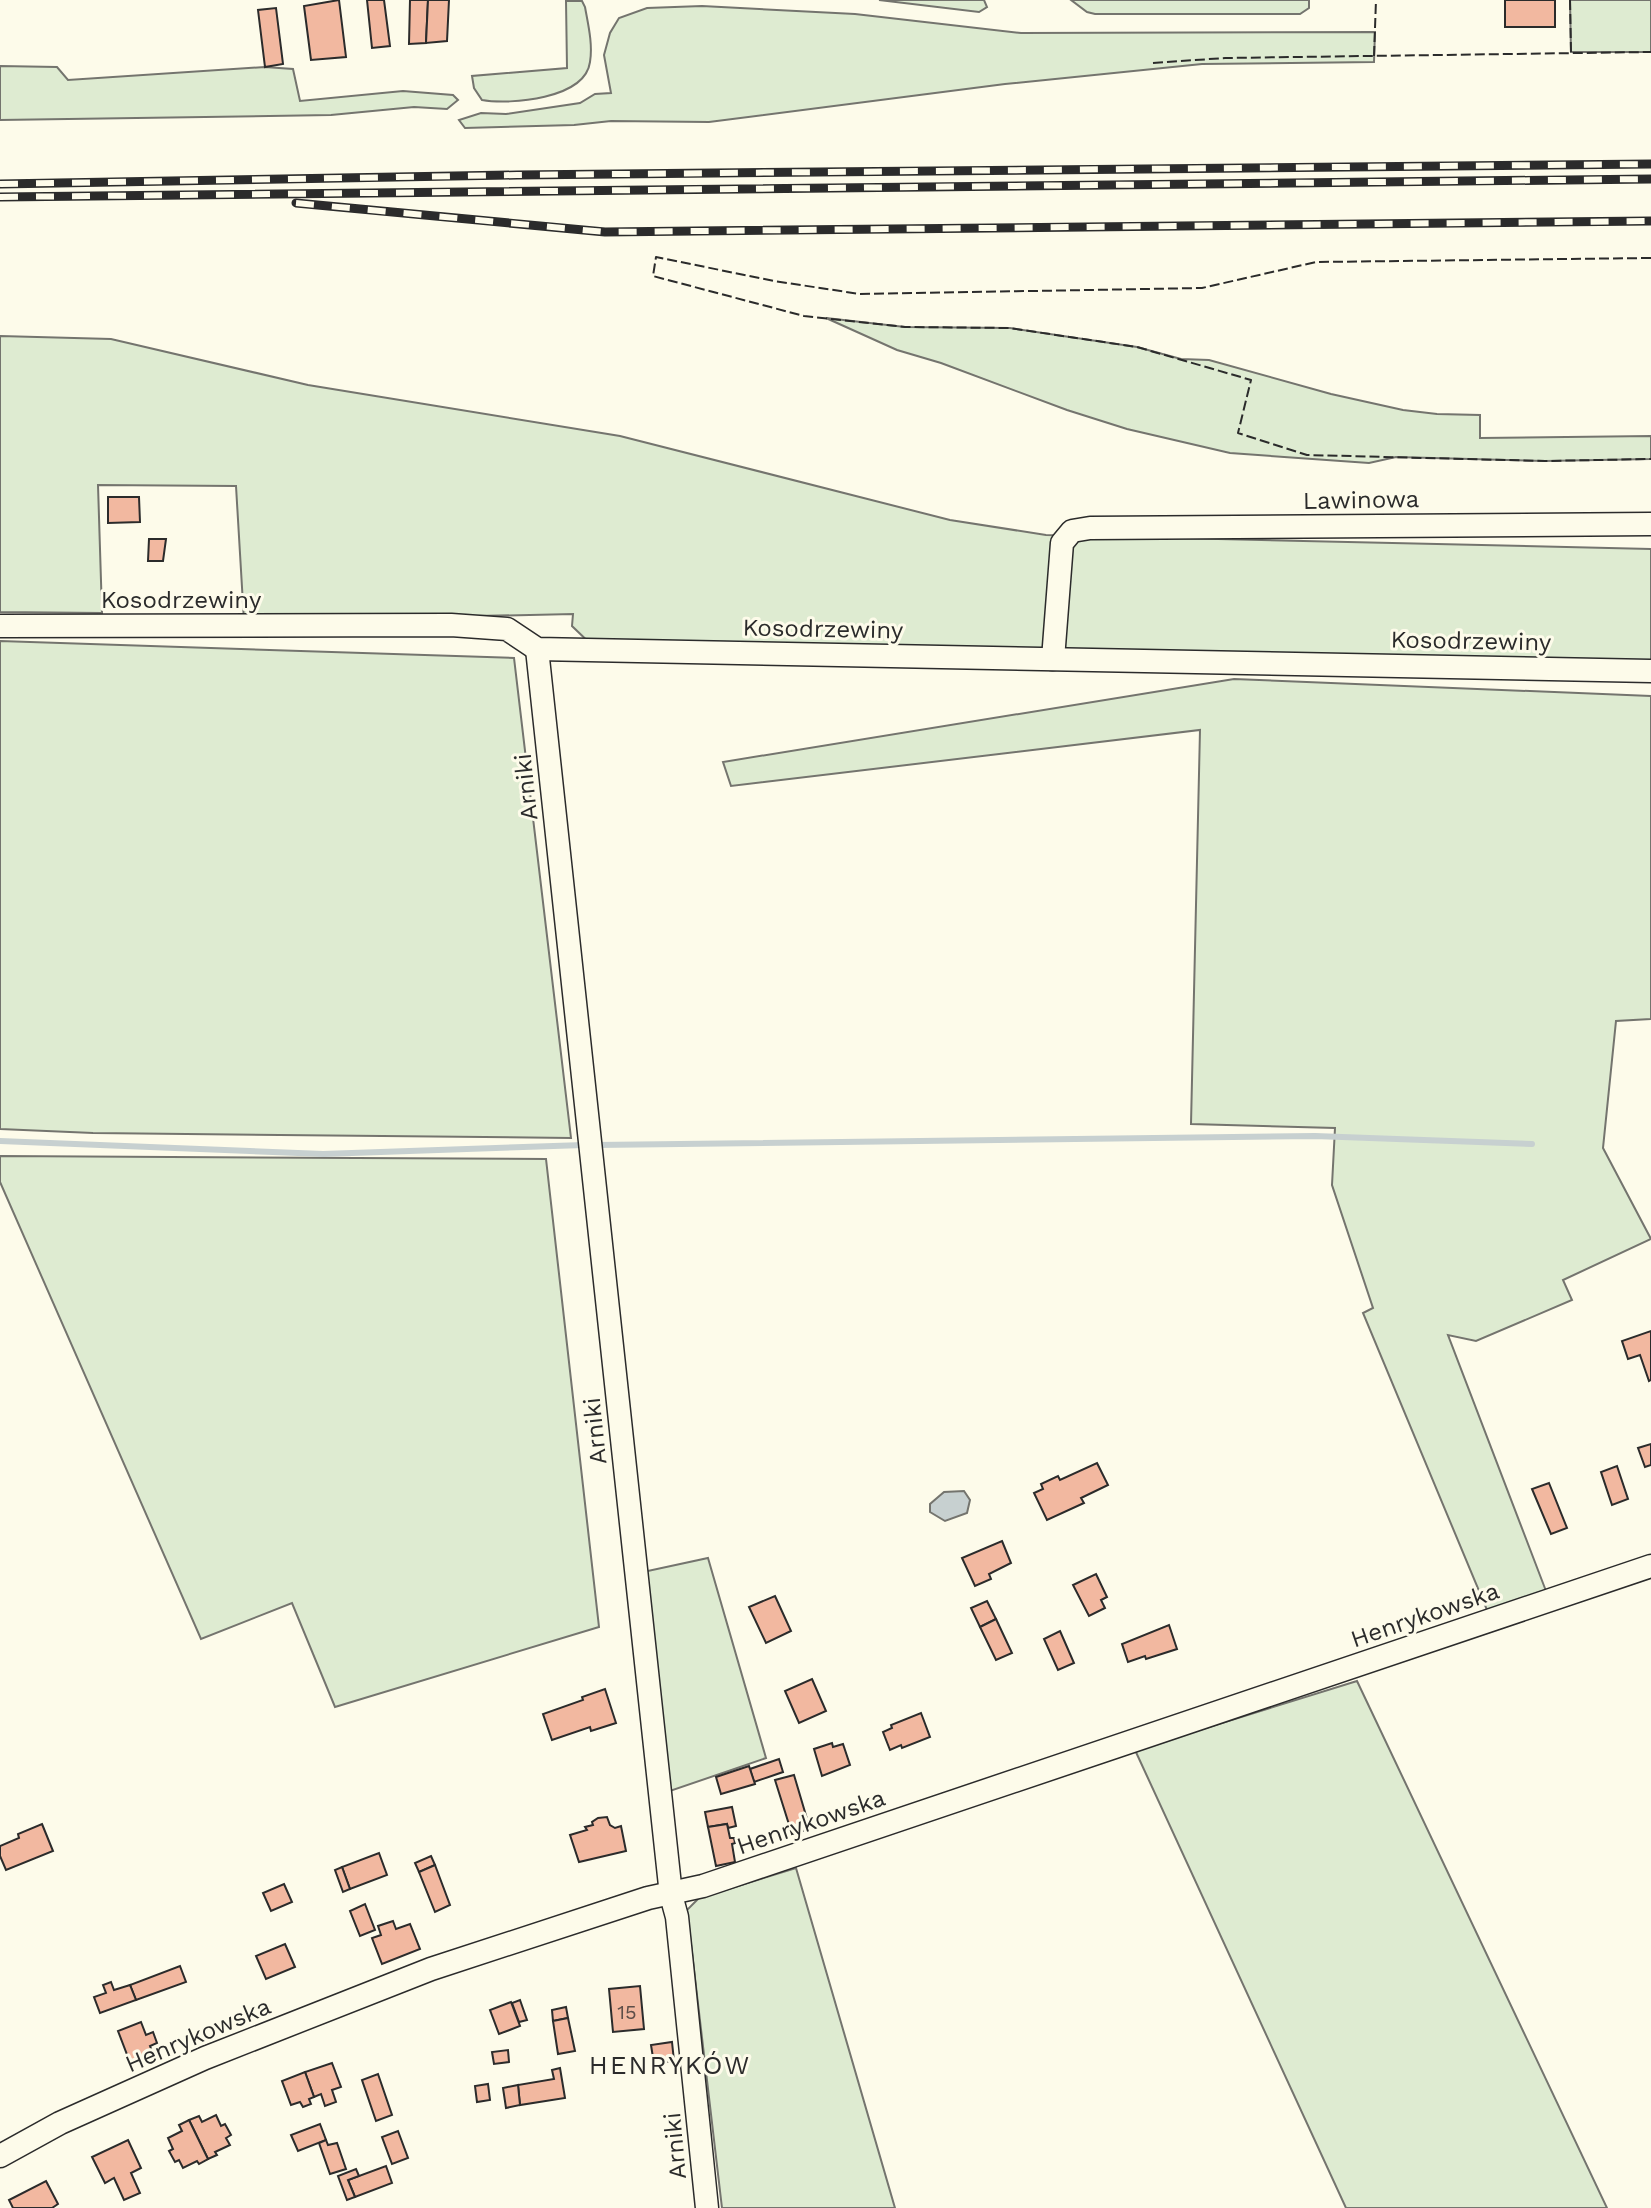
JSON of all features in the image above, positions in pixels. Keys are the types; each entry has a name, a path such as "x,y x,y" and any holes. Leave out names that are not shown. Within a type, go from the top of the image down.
{"street":[{"name":"Lawinowa","path":"1053,659 1062,543 1072,531 1090,528 1651,524"},
{"name":"Kosodrzewiny","path":"0,626 451,625 507,629 537,649 1651,671"},
{"name":"Arniki","path":"537,649 707,2208"},
{"name":"Henrykowska","path":"0,2156 60,2123 205,2058 431,1969 648,1898 671,1895 733,1876 1651,1566"}],"green space":[{"path":"879,0 984,0 987,7 979,12"},
{"path":"1071,0 1309,0 1309,8 1300,14 1095,14"},
{"path":"1570,0 1651,0 1651,52 1571,52"},
{"path":"566,1 582,1 585,7 591,48 585,74 575,84 545,97 482,100 474,88 472,76 567,68"},
{"path":"702,6 855,14 1021,33 1375,32 1374,62 1202,64 1005,84 709,122 611,121 465,128 459,120 481,113 506,114 580,103 595,94 611,93 604,55 610,33 619,18 647,8"},
{"path":"0,66 57,67 68,80 265,67 293,69 300,101 403,91 453,95 458,100 447,109 414,107 331,115 0,120"},
{"path":"826,318 905,327 1010,328 1137,347 1181,359 1209,360 1331,394 1403,410 1480,415 1480,438 1651,436 1651,459 1545,461 1396,457 1369,463 1230,453 1127,429 1067,410 897,350"},
{"path":"0,336 111,339 308,385 620,436 950,520 1046,535 1651,549 1651,671 597,650 572,626 573,614 244,621 236,486 98,485 102,613 0,612"},
{"path":"0,641 514,658 571,1138 93,1133 0,1129"},
{"path":"1234,679 1651,696 1651,1019 1616,1021 1603,1148 1651,1239 1563,1280 1572,1300 1476,1341 1448,1335 1546,1591 1487,1610 1363,1313 1373,1308 1332,1185 1335,1128 1191,1124 1200,730 731,786 723,762"},
{"path":"0,1156 546,1159 599,1627 335,1707 292,1603 201,1639 0,1182"},
{"path":"708,1558 766,1758 670,1791 643,1572"},
{"path":"1357,1681 1607,2208 1346,2208 1135,1750"},
{"path":"796,1868 895,2208 722,2208 687,1910 699,1898"}],"shaded area":[{"path":"964,1491 970,1500 967,1513 945,1521 930,1512 930,1504 944,1492"}],"building":[{"path":"339,0 346,57 311,60 304,6"},
{"path":"367,0 384,0 390,46 372,48"},
{"path":"410,0 428,0 426,43 409,44"},
{"path":"428,0 449,0 447,41 426,43"},
{"path":"1505,0 1555,0 1555,27 1505,27"},
{"path":"276,8 283,64 265,67 258,10"},
{"path":"108,497 139,497 140,522 108,523"},
{"path":"149,539 166,539 163,561 148,561"},
{"path":"1651,1331 1649,1381 1640,1355 1628,1359 1622,1341"},
{"path":"1651,1444 1651,1465 1645,1467 1638,1448"},
{"path":"1097,1463 1108,1485 1081,1498 1084,1503 1047,1520 1034,1493 1043,1489 1041,1484 1058,1476 1060,1480"},
{"path":"1617,1466 1628,1499 1612,1505 1601,1472"},
{"path":"1549,1483 1567,1528 1551,1534 1532,1489"},
{"path":"1002,1541 1011,1563 989,1574 991,1579 975,1586 962,1558"},
{"path":"1096,1574 1107,1597 1101,1600 1105,1608 1089,1616 1073,1585"},
{"path":"775,1596 791,1631 766,1643 749,1607"},
{"path":"987,1601 996,1619 980,1627 971,1608"},
{"path":"996,1619 1012,1653 996,1660 980,1627"},
{"path":"1169,1625 1177,1649 1128,1662 1122,1644"},
{"path":"1060,1631 1074,1663 1058,1670 1044,1639"},
{"path":"812,1679 826,1711 799,1723 785,1691"},
{"path":"605,1689 616,1723 591,1731 590,1727 552,1740 543,1714"},
{"path":"921,1713 930,1737 890,1750 883,1732 892,1728 891,1725"},
{"path":"832,1743 833,1747 843,1744 850,1765 822,1776 814,1749"},
{"path":"779,1759 783,1772 754,1782 750,1769"},
{"path":"749,1766 755,1784 721,1794 716,1777"},
{"path":"794,1775 810,1829 792,1834 775,1780"},
{"path":"732,1807 736,1826 708,1827 705,1812"},
{"path":"607,1817 610,1825 615,1828 621,1826 626,1851 579,1862 570,1835 587,1830 585,1827 593,1825 592,1822 598,1818"},
{"path":"42,1824 53,1851 6,1870 0,1856 0,1846"},
{"path":"727,1824 730,1838 734,1838 735,1862 716,1866 708,1827"},
{"path":"379,1853 387,1875 350,1889 342,1867"},
{"path":"431,1856 435,1865 419,1872 415,1863"},
{"path":"435,1865 450,1905 435,1912 419,1872"},
{"path":"342,1867 350,1889 343,1892 335,1870"},
{"path":"284,1884 292,1902 271,1911 263,1893"},
{"path":"365,1904 375,1930 360,1936 350,1911"},
{"path":"393,1921 396,1929 410,1924 420,1949 382,1964 372,1938 381,1935 378,1926"},
{"path":"285,1944 295,1967 266,1979 256,1956"},
{"path":"180,1966 186,1982 136,2000 130,1985"},
{"path":"111,1982 114,1990 130,1985 136,2000 100,2013 94,1997 106,1993 103,1985"},
{"path":"640,1986 644,2029 613,2032 609,1989"},
{"path":"520,2000 527,2020 519,2022 512,2003"},
{"path":"511,2002 520,2026 499,2034 490,2010"},
{"path":"566,2007 568,2018 553,2021 552,2010"},
{"path":"568,2018 575,2051 558,2054 553,2021"},
{"path":"141,2022 146,2035 153,2032 157,2043 150,2046 154,2056 131,2065 118,2031"},
{"path":"672,2042 674,2061 654,2064 651,2045"},
{"path":"508,2050 509,2062 494,2064 492,2052"},
{"path":"332,2063 341,2087 332,2090 336,2102 325,2106 321,2094 314,2097 305,2072"},
{"path":"560,2068 565,2098 520,2105 518,2085 554,2079 552,2070"},
{"path":"305,2072 314,2097 309,2099 311,2104 303,2107 300,2102 291,2105 282,2081"},
{"path":"378,2074 392,2115 376,2121 362,2080"},
{"path":"488,2084 490,2100 477,2102 475,2086"},
{"path":"518,2085 520,2105 506,2108 503,2088"},
{"path":"216,2115 221,2126 225,2124 231,2135 226,2138 230,2145 208,2159 189,2120 199,2116 202,2122"},
{"path":"189,2120 208,2159 183,2168 169,2151 173,2149 168,2138 182,2131 179,2125"},
{"path":"320,2124 326,2140 298,2151 291,2135"},
{"path":"398,2131 408,2158 392,2164 382,2137"},
{"path":"128,2140 141,2168 131,2173 140,2193 124,2200 114,2178 105,2183 92,2157"},
{"path":"326,2140 328,2145 337,2143 346,2169 330,2174 319,2143"},
{"path":"386,2166 392,2183 355,2197 348,2180"},
{"path":"356,2169 359,2176 348,2180 355,2197 347,2200 338,2176"},
{"path":"46,2181 58,2204 52,2208 13,2208 9,2200"}],"waterway":[{"path":"596,1145 1315,1136 1532,1144"},
{"path":"0,1141 323,1154 584,1145"}],"railway":[{"path":"0,184 517,175 1651,164"},
{"path":"0,197 1651,179"},
{"path":"296,203 605,232 1651,221"}],"fence":[{"path":"1374,56 1376,0"},
{"path":"1570,0 1571,52"},
{"path":"1153,63 1225,58 1651,52"},
{"path":"1651,258 1316,262 1202,288 860,294 774,281 656,257 653,276 804,316 905,327 1009,328 1137,347 1251,380 1238,433 1307,455 1545,461 1651,459"}],"district":[{"name":"HENRYKÓW","path":"670,2065"}]}
